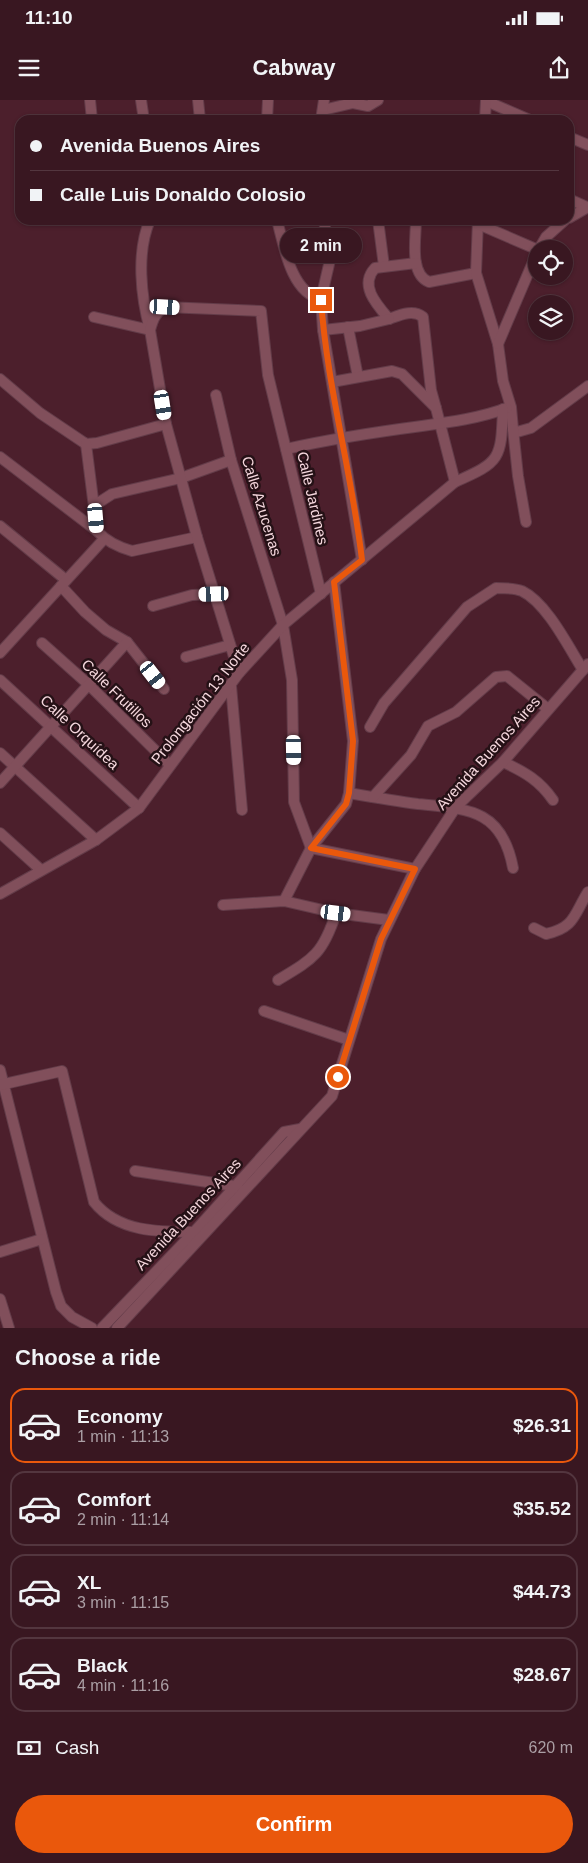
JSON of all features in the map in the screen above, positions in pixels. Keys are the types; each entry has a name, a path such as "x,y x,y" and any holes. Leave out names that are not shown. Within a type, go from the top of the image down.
{"street":[{"path":"90,100 92,115"},
{"path":"142,100 144,115"},
{"path":"198,100 200,115"},
{"path":"323,110 352,102 368,106 378,100"},
{"path":"485,115 486,101 518,115"},
{"path":"574,139 588,145"},
{"path":"574,201 588,207"},
{"path":"574,215 588,207"},
{"path":"148,225 143,242 144,308 150,330 166,424 197,537 239,672"},
{"path":"278,225 285,251 298,283 311,297 321,300"},
{"path":"325,225 330,260 321,300 323,330 343,437 343,456 362,560"},
{"path":"379,225 384,266"},
{"path":"416,225 416,262 422,279 429,282 476,272"},
{"path":"478,225 476,272 498,344 503,381 507,395 507,408 513,429 518,476 526,522"},
{"path":"485,225 528,244"},
{"path":"544,240 559,225"},
{"path":"389,318 370,292 368,275 375,268 416,262"},
{"path":"498,344 528,273"},
{"name":"Calle Jardines","path":"150,330 153,319 165,307 261,311 268,375 321,594"},
{"path":"323,330 348,327 410,313 418,313 423,317 431,390 454,482"},
{"path":"94,317 150,330"},
{"path":"348,327 358,377"},
{"path":"332,382 392,371 402,374 436,408"},
{"path":"0,379 40,413 86,444 97,443 166,424"},
{"path":"513,429 517,432 531,428 588,386"},
{"name":"Calle Azucenas","path":"216,394 232,460 283,625 292,680 294,802 311,848"},
{"path":"286,449 343,437 440,424 507,408"},
{"name":"Prolongación 13 Norte","path":"1,894 96,840 139,808 231,686 239,672 283,625 454,482 485,469 496,458 501,444 507,408"},
{"path":"0,653 63,583 100,535 86,444"},
{"path":"0,457 100,535 132,551 197,537"},
{"path":"95,505 112,494 180,478 232,460"},
{"path":"0,526 63,583 85,612 106,630 128,642 164,689"},
{"path":"284,901 311,848 346,804 349,793 353,741 334,582"},
{"path":"370,727 384,703 467,607 496,588 521,590 531,597 550,618 586,667"},
{"path":"153,606 192,595 214,594"},
{"path":"0,783 128,642"},
{"name":"Calle Frutillos","path":"42,644 88,684 170,765"},
{"path":"186,656 230,645"},
{"name":"Avenida Buenos Aires","path":"117,1328 332,1096 389,920 415,869 456,807 503,762 586,667"},
{"path":"373,797 411,755 428,726 456,712 496,677 508,676 548,709"},
{"name":"Calle Orquídea","path":"0,680 139,808"},
{"path":"231,686 242,810"},
{"path":"0,753 96,840"},
{"path":"503,762 530,774 546,789 553,800"},
{"path":"349,793 456,807 479,814 498,831 510,848 513,868"},
{"path":"0,833 41,870"},
{"path":"311,848 415,869"},
{"path":"534,928 546,934 561,931 572,921 588,892"},
{"path":"223,905 284,901 336,913 389,920"},
{"path":"278,980 309,962 324,945 336,913"},
{"path":"264,1011 349,1040"},
{"path":"0,1070 2,1085 61,1306 72,1317 92,1328"},
{"path":"2,1085 62,1072 94,1202 104,1215 128,1226 163,1232 194,1232"},
{"name":"Avenida Buenos Aires","path":"102,1328 194,1232 284,1132 300,1129"},
{"path":"135,1170 234,1186 242,1194"},
{"path":"0,1252 42,1239"},
{"path":"0,1300 9,1328"}],"route":[{"path":"321,300 323,330 343,437 343,456 360,540 362,560 334,582 353,741 349,793 346,804 311,848 415,869 381,939 338,1077"}]}
